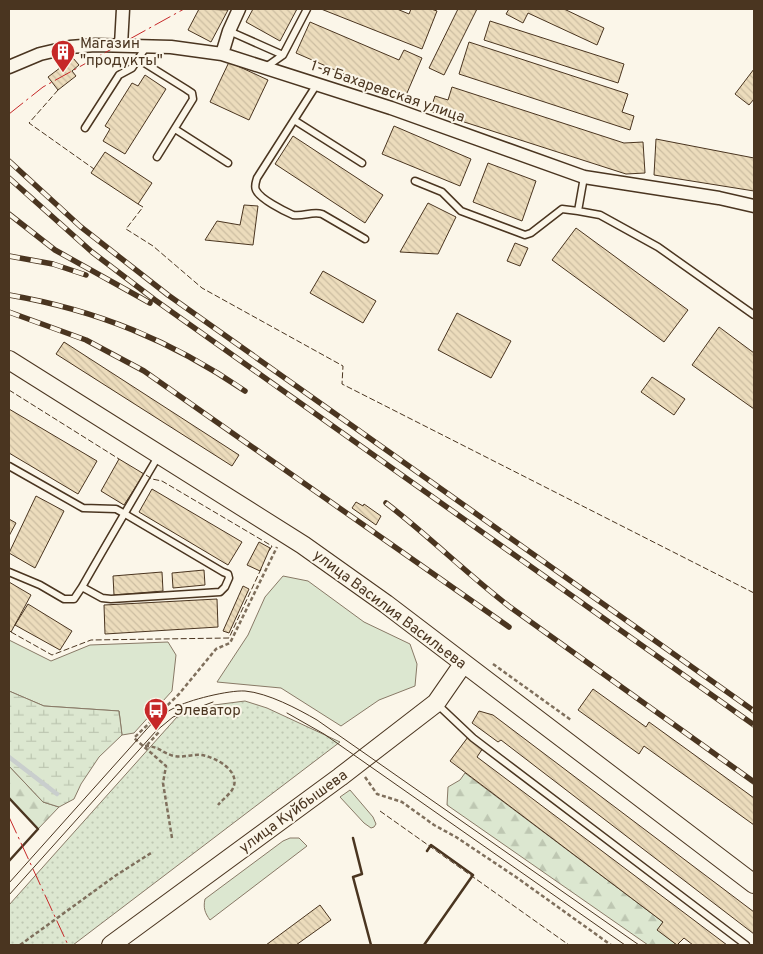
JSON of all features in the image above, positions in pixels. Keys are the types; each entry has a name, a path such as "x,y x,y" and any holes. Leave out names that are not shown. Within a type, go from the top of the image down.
{"main road":[{"name":"улица Василия Васильева","path":"9,360 303,544 386,604 754,884"},
{"name":"улица Куйбышева","path":"111,945 356,765 436,703 463,664"}],"street":[{"path":"121,45 123,9"},
{"path":"222,54 229,31 239,9"},
{"name":"1-я Бахаревская улица","path":"10,64 70,47 121,45 171,47 222,54 391,108 584,178 718,198 754,206"}],"lane":[{"path":"266,68 283,55 307,9"},
{"path":"229,31 283,55"},
{"path":"86,128 119,75 132,68 146,46"},
{"path":"138,59 192,93 193,99 191,104 158,156"},
{"path":"317,84 254,185 256,191 262,197 293,215 298,216 317,212 365,239"},
{"path":"294,120 362,163"},
{"path":"175,129 228,163"},
{"path":"578,211 584,178"},
{"path":"415,181 442,192 461,211 525,235 536,230 562,210 578,211 600,216 658,247 754,316"},
{"path":"9,572 64,598 74,599 159,454"},
{"path":"9,466 83,508 116,509 228,574 229,578 225,587 220,592 111,599 102,598 82,587"},
{"path":"436,703 473,738 746,945"}],"path":[{"path":"172,838 163,784 166,766 134,738 180,694 216,649 230,644 278,546"},
{"path":"521,684 571,720"},
{"path":"145,746 159,732"},
{"path":"145,746 154,746 168,755 176,757 199,754 213,758 228,767 234,778 233,789 218,804"},
{"path":"356,765 377,794 402,802 434,825 456,836 611,945"},
{"path":"20,945 115,876 151,853"}],"green space":[{"path":"283,576 308,581 364,622 410,644 417,664 415,686 379,700 341,726 281,688 217,682 248,635 265,597"},
{"path":"9,640 51,661 90,645 168,642 176,655 172,691 134,733 122,735 119,711 44,706 9,691"},
{"path":"9,691 44,706 119,711 122,735 99,757 81,784 74,799 59,807 43,802 9,766"},
{"path":"245,701 267,708 340,742 73,945 9,945 9,905 177,717 214,705"},
{"path":"9,766 43,802 59,807 38,829 9,798"},
{"path":"465,773 663,922 658,930 677,945 648,945 447,805 448,787 460,780"},
{"path":"350,790 373,817 376,824 374,827 371,828 364,823 340,797"},
{"path":"290,838 299,838 307,846 210,920 205,910 205,899 283,841"}],"building":[{"path":"199,9 228,10 211,42 188,30"},
{"path":"253,9 297,9 280,41 246,22"},
{"path":"321,9 397,9 409,14 411,9 431,9 437,11 422,49"},
{"path":"458,9 477,9 444,75 429,68"},
{"path":"509,9 564,9 604,28 597,45 528,13 523,23 506,14"},
{"path":"490,21 624,64 618,83 484,40"},
{"path":"310,22 399,60 404,50 422,58 404,100 296,53"},
{"path":"469,42 628,94 622,112 634,116 630,130 459,74"},
{"name":"Магазин \"продукты\"","path":"73,58 79,65 72,71 76,76 58,90 48,77"},
{"path":"229,62 268,80 249,120 210,102"},
{"path":"754,69 754,99 749,105 735,94"},
{"path":"145,75 166,89 125,154 103,141 110,129 105,126 132,83 138,86"},
{"path":"452,87 624,143 643,142 645,173 626,174 430,111 435,96 448,100"},
{"path":"394,126 471,159 460,186 382,154"},
{"path":"293,136 383,195 365,223 275,164"},
{"path":"656,139 754,158 754,191 654,175"},
{"path":"105,152 152,183 138,204 91,173"},
{"path":"488,163 536,181 522,221 473,202"},
{"path":"428,203 456,217 438,254 400,252"},
{"path":"244,205 258,206 253,245 205,240 217,221 240,225"},
{"path":"576,228 688,310 664,342 552,260"},
{"path":"515,243 528,248 520,266 507,261"},
{"path":"323,271 376,301 363,323 310,293"},
{"path":"457,313 511,341 491,378 438,350"},
{"path":"719,327 754,353 754,409 692,365"},
{"path":"64,342 239,455 232,466 56,354"},
{"path":"652,377 685,399 674,415 641,392"},
{"path":"9,409 97,461 78,494 9,453"},
{"path":"119,459 144,474 124,505 101,491"},
{"path":"152,489 242,542 228,565 139,512"},
{"path":"36,496 64,511 35,568 9,553"},
{"path":"356,502 363,506 364,504 381,516 376,525 352,508"},
{"path":"9,519 16,523 9,536"},
{"path":"259,542 270,548 260,571 247,565"},
{"path":"204,570 205,585 173,588 172,573"},
{"path":"162,572 163,591 114,595 113,576"},
{"path":"9,582 31,595 11,632 9,630"},
{"path":"243,586 249,589 229,633 223,631"},
{"path":"217,599 218,627 105,634 104,605"},
{"path":"28,604 72,631 60,650 15,625"},
{"path":"593,689 646,727 649,722 754,798 754,825 644,746 639,754 578,710"},
{"path":"479,711 493,715 754,912 754,934 501,740 498,742 472,723"},
{"path":"468,737 483,748 477,757 727,945 693,945 684,938 677,945 657,930 663,922 450,761"},
{"path":"320,905 331,920 296,945 266,945"}],"waterway":[{"path":"9,757 57,794"}],"tram line":[{"path":"9,883 154,721 171,709 198,699 245,691 273,698 317,720 639,945"},
{"path":"9,895 156,731 173,717 213,702"},
{"path":"287,713 324,734 625,945"}],"railway":[{"path":"9,161 81,227 168,295 754,711"},
{"path":"9,178 92,252 155,300 754,725"},
{"path":"9,214 55,250 150,303"},
{"path":"9,256 53,264 86,275"},
{"path":"9,295 73,309 133,330 190,357 245,391"},
{"path":"9,312 86,340 144,371 509,627"},
{"path":"386,503 510,607 754,782"}],"fence":[{"path":"58,90 29,123 94,169"},
{"path":"138,204 143,207 126,229 153,246 202,288 343,366 342,384 754,593"},
{"path":"9,390 119,459"},
{"path":"146,475 152,479 162,481 272,546 269,551"},
{"path":"11,632 52,655 91,640 229,638 261,569"},
{"path":"380,811 569,945"}],"wall":[{"path":"9,798 38,829 9,861"},
{"path":"353,838 362,874 353,877 371,945"},
{"path":"424,945 473,875 431,845 427,851"}],"power":[{"path":"9,114 43,87 184,9"},
{"path":"9,817 68,945"}],"place":[{"name":"Магазин \"продукты\"","path":"63,73"},
{"name":"Элеватор","path":"156,731"}]}
